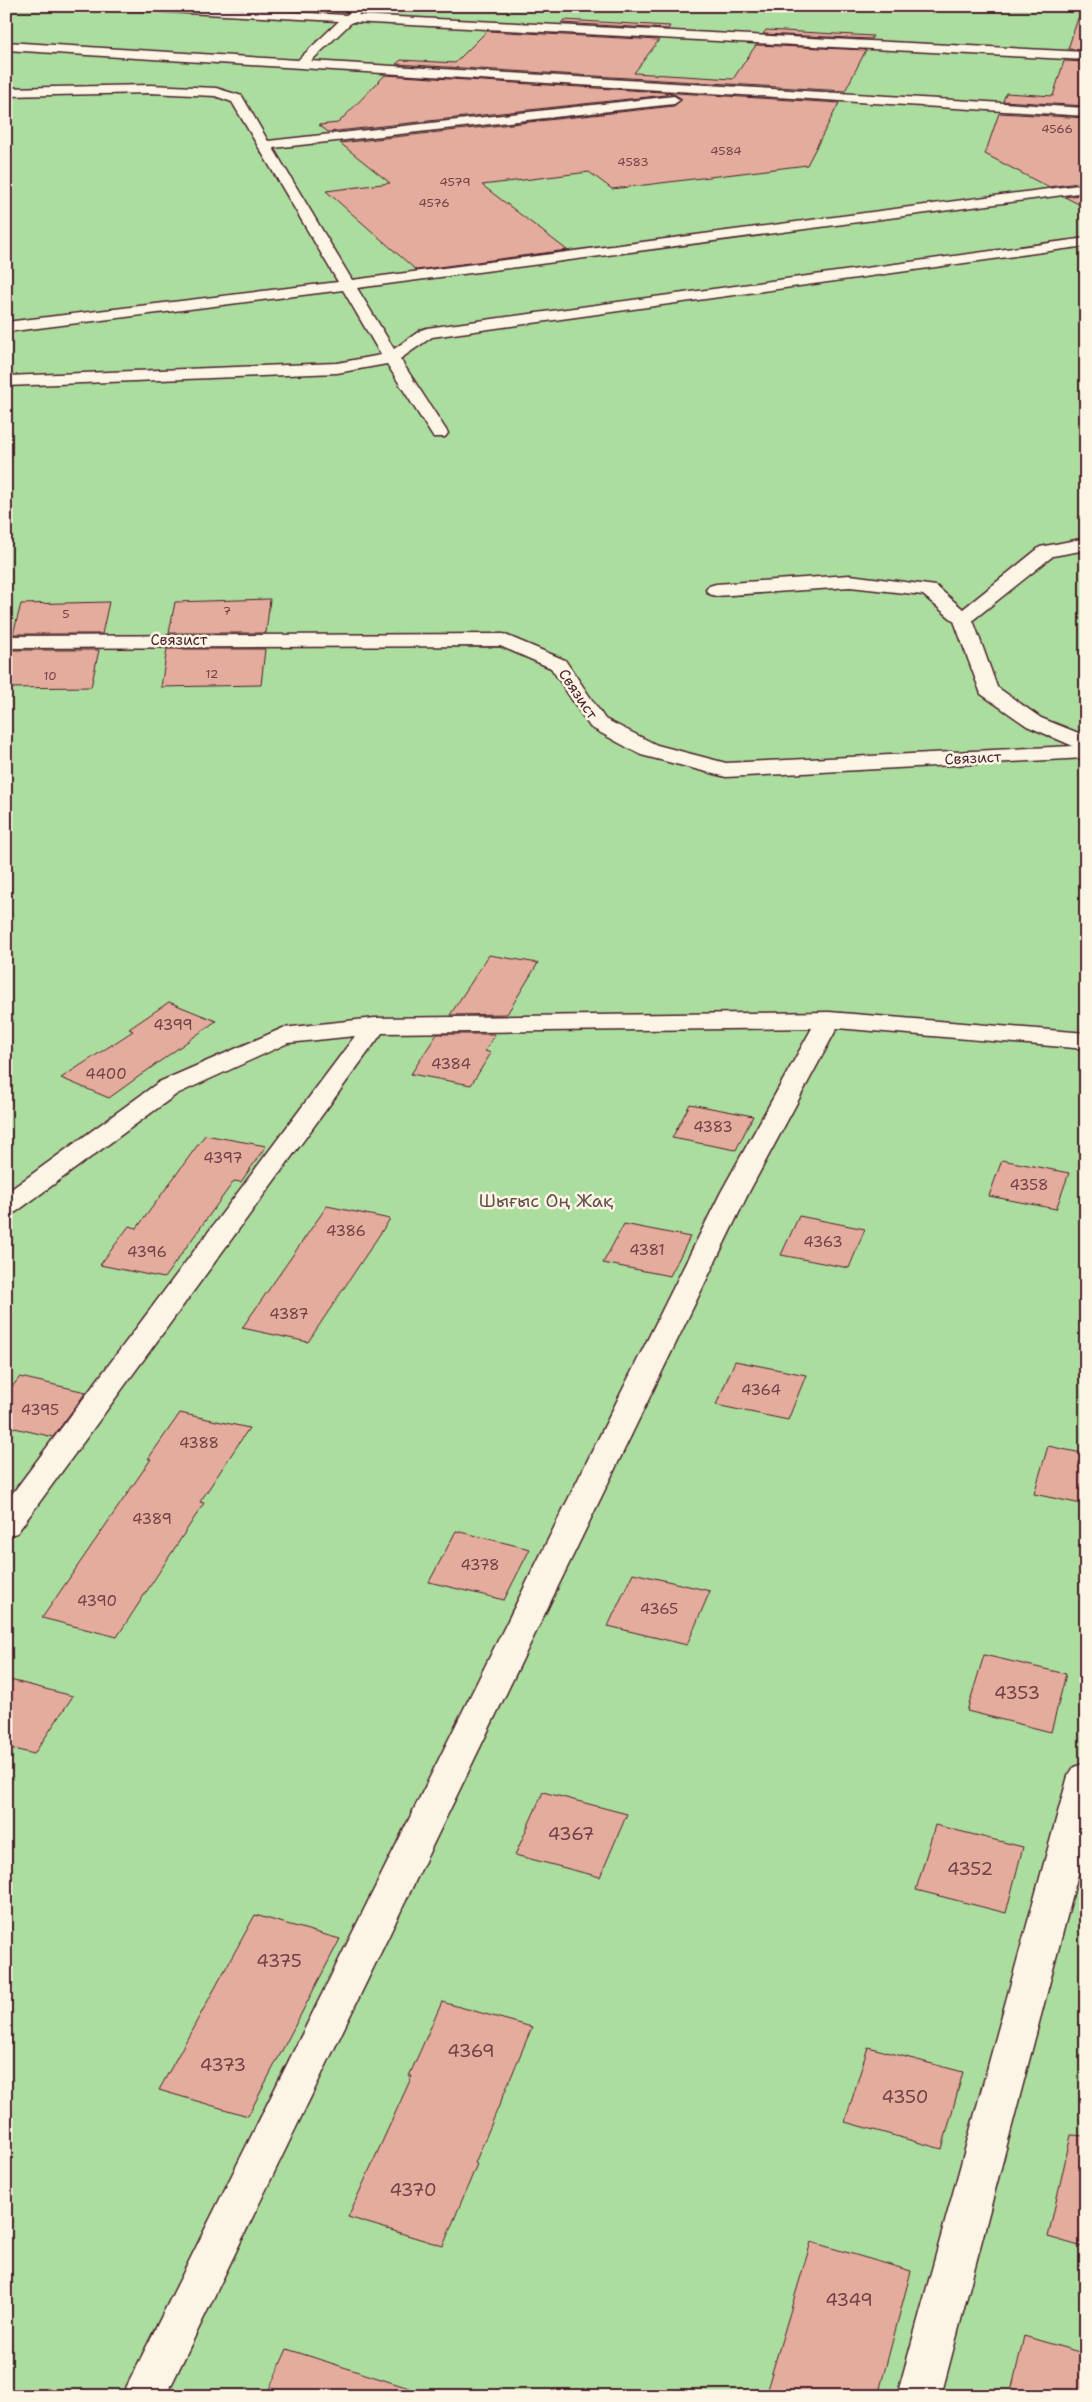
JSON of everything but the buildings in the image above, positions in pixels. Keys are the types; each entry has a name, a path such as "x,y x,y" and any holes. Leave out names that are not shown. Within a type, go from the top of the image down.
{"street":[{"path":"112,6 1086,56"},
{"path":"300,65 361,6"},
{"path":"1043,6 1086,8"},
{"path":"6,46 1086,112"},
{"path":"6,92 150,89 216,92 237,99 391,358 439,433"},
{"path":"265,145 751,91"},
{"path":"6,327 348,285 1086,188"},
{"path":"6,381 337,368 391,358 427,333 1086,242"},
{"path":"963,619 1047,551 1086,544"},
{"path":"716,590 850,581 929,590 963,619 988,690 1034,722 1086,744"},
{"name":"Связист","path":"6,642 503,640 558,664 597,723 649,750 726,770 1086,752"},
{"path":"144,2396 735,1192 829,1020"},
{"path":"6,1206 168,1088 283,1036 375,1026 829,1020 1086,1041"},
{"path":"6,1524 375,1026"},
{"path":"919,2396 1086,1776"}],"green space":[{"name":"Шығыс Оң Жақ","path":"6,6 1086,6 1086,2396 6,2396"}]}
